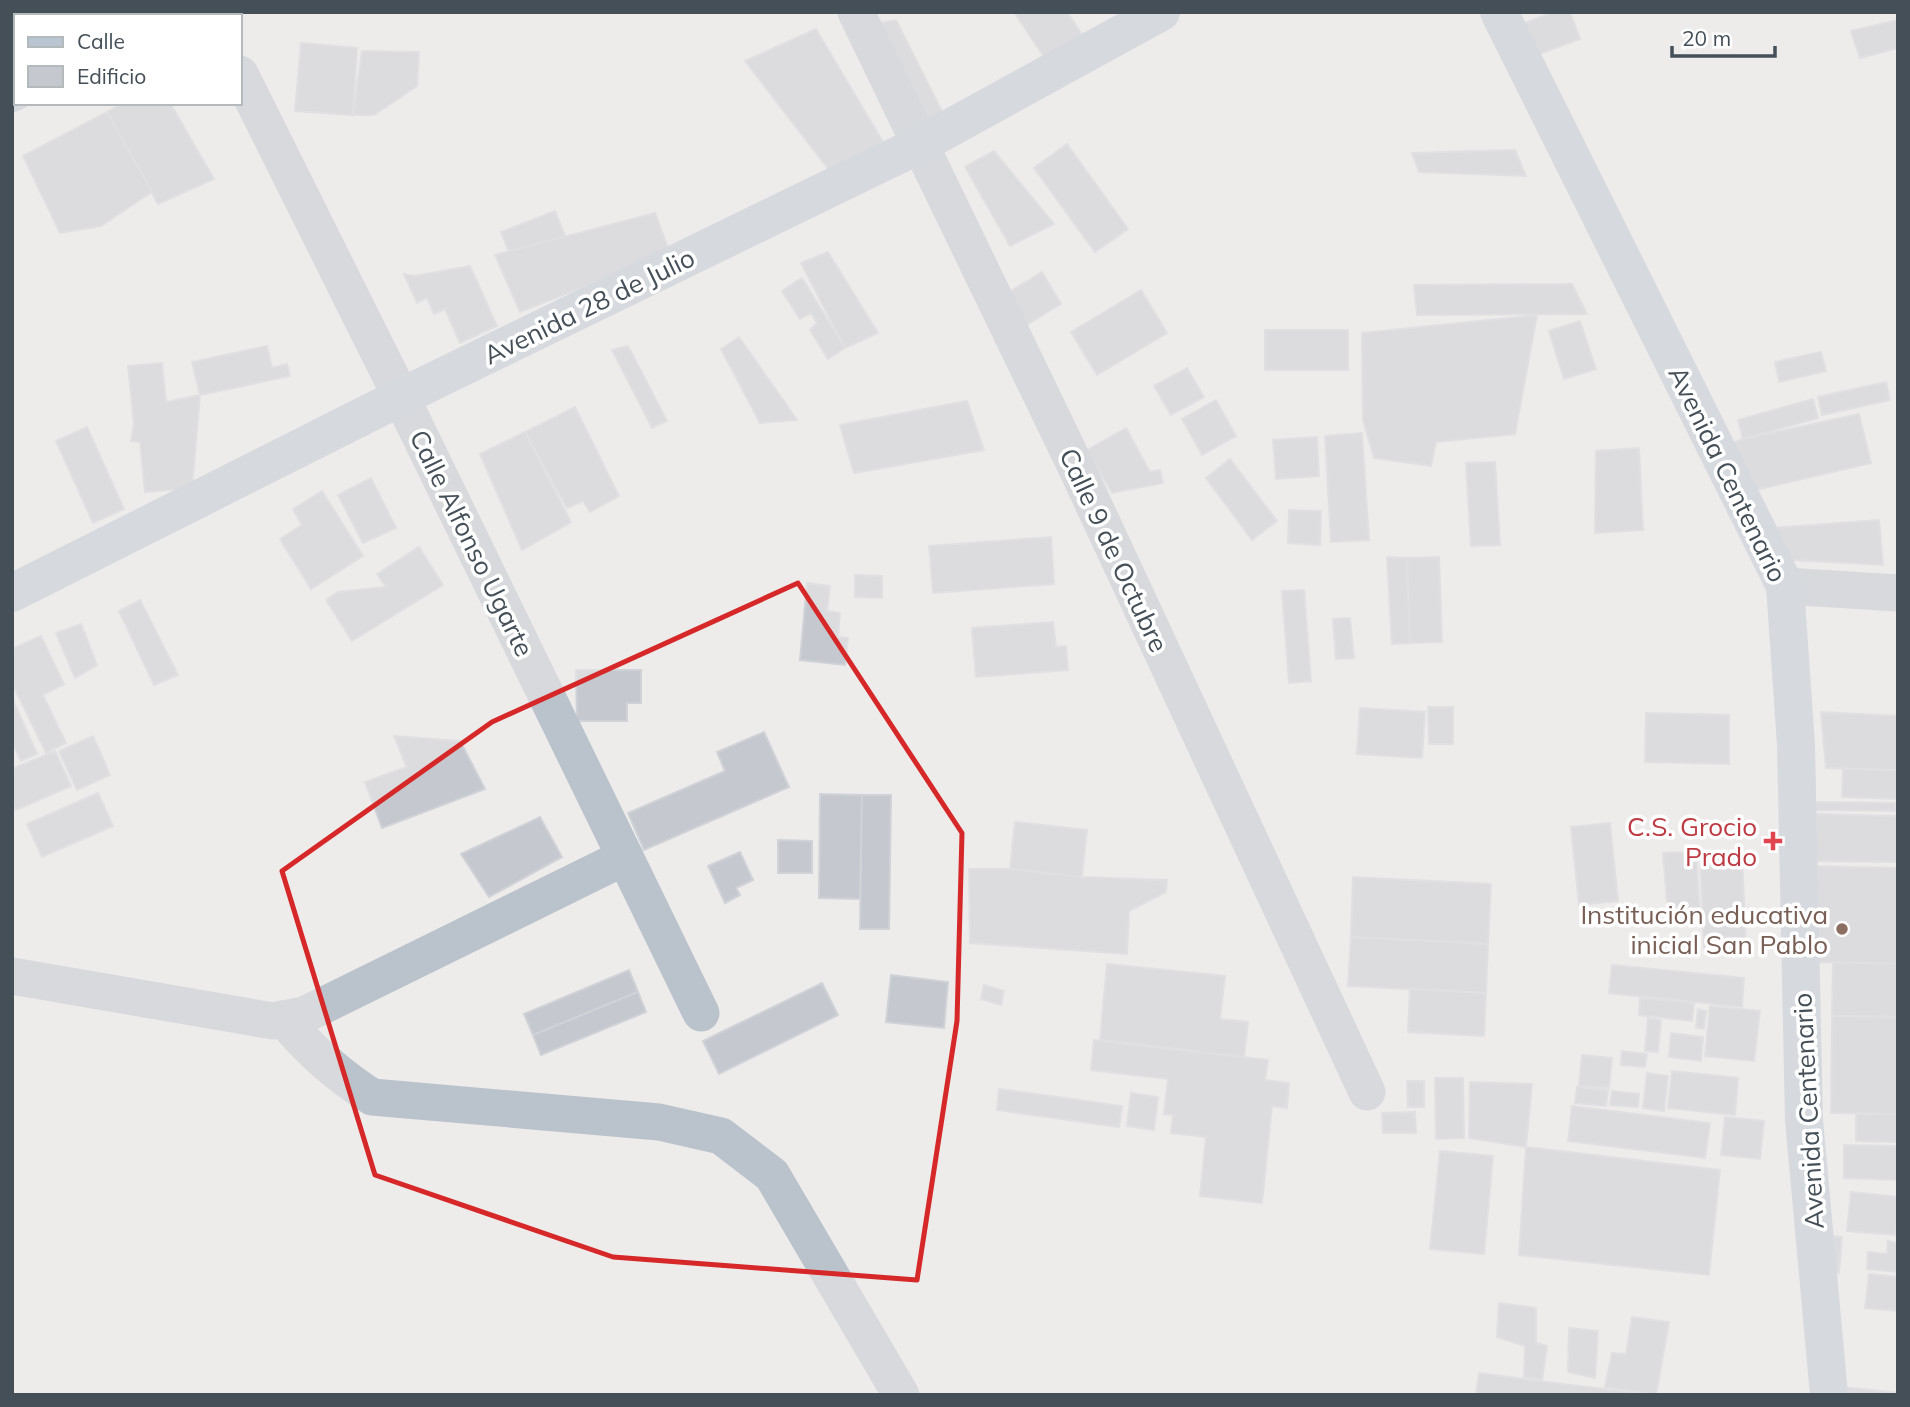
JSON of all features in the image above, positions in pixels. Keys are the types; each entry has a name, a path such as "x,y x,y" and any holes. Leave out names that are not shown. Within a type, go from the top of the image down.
{"main road":[{"name":"Avenida 28 de Julio","path":"12,593 401,397 919,145 1161,12"},
{"name":"Avenida Centenario","path":"1499,12 1785,586 1796,744 1804,1120 1829,1395"}],"street":[{"name":"Calle 9 de Octubre","path":"856,12 1077,469 1367,1092"},
{"name":"Calle Alfonso Ugarte","path":"242,78 401,397 701,1013"},
{"path":"1785,586 1898,593"},
{"path":"12,976 273,1021 304,1016 625,856"},
{"path":"284,1019 307,1047 341,1077 373,1097 659,1122 721,1136 772,1175 901,1395"}],"highlighted area":[{"path":"798,583 962,833 957,1021 917,1280 613,1257 375,1175 282,871 492,722"}],"building":[{"path":"72,12 120,12 116,14"},
{"path":"1014,12 1067,12 1085,39 1048,63"},
{"path":"1554,12 1570,12 1580,39 1534,56 1522,24"},
{"path":"896,20 945,117 929,125 870,25"},
{"path":"1898,20 1898,48 1860,58 1851,31"},
{"path":"816,29 886,147 829,170 745,61"},
{"path":"301,43 357,48 353,115 295,111"},
{"path":"362,51 419,52 417,86 374,115 353,115"},
{"path":"119,105 171,105 214,179 158,204 107,112"},
{"path":"107,112 152,192 101,226 60,233 23,156"},
{"path":"1067,144 1128,229 1095,252 1034,168"},
{"path":"1515,150 1526,176 1419,172 1412,153"},
{"path":"994,151 1054,224 1010,246 965,167"},
{"path":"555,211 575,260 521,281 501,232"},
{"path":"655,213 670,253 520,312 495,255"},
{"path":"828,252 878,333 845,348 801,263"},
{"path":"470,266 497,326 460,343 445,309 434,314 427,298 417,303 404,274 414,276"},
{"path":"1042,272 1061,304 1020,329 1001,297"},
{"path":"802,278 845,348 828,359 810,330 817,323 811,313 800,319 782,291"},
{"path":"1572,284 1587,314 1417,315 1414,285"},
{"path":"1141,290 1167,333 1097,375 1071,332"},
{"path":"1537,315 1515,434 1436,442 1431,466 1374,458 1363,420 1362,333"},
{"path":"1580,321 1596,369 1564,379 1549,331"},
{"path":"1265,330 1348,330 1348,370 1265,370"},
{"path":"739,337 797,420 760,423 721,349"},
{"path":"267,346 272,368 287,364 290,376 200,395 192,362"},
{"path":"628,346 667,421 652,428 612,350"},
{"path":"1821,352 1826,371 1779,382 1775,362"},
{"path":"162,363 166,402 200,395 192,488 145,492 140,442 131,441 134,425 128,366"},
{"path":"1187,368 1204,397 1171,415 1154,386"},
{"path":"1886,382 1890,400 1822,415 1818,397"},
{"path":"1813,399 1818,418 1743,439 1738,420"},
{"path":"1216,400 1236,436 1202,455 1182,419"},
{"path":"967,401 984,450 854,473 840,425"},
{"path":"575,407 619,496 590,512 583,501 567,508 525,432"},
{"path":"1859,414 1871,463 1751,491 1727,445 1743,439"},
{"path":"87,427 124,509 93,523 56,441"},
{"path":"1126,428 1150,472 1160,470 1163,483 1112,493 1087,450"},
{"path":"525,432 571,522 522,550 480,454"},
{"path":"1362,433 1369,540 1331,542 1325,436"},
{"path":"1317,437 1319,476 1276,479 1273,440"},
{"path":"1639,448 1643,530 1595,533 1596,451"},
{"path":"1230,459 1277,521 1252,540 1206,478"},
{"path":"1495,462 1500,545 1471,546 1466,463"},
{"path":"371,478 396,528 363,543 338,495"},
{"path":"322,491 363,556 311,589 280,539 302,525 293,509"},
{"path":"1289,510 1321,511 1320,545 1288,543"},
{"path":"1879,520 1883,565 1792,560 1773,528"},
{"path":"1051,537 1054,584 933,593 929,546"},
{"path":"419,547 443,585 352,641 326,600 338,592 386,587 377,574"},
{"path":"1387,557 1407,558 1410,643 1392,644"},
{"path":"1439,557 1442,642 1410,643 1407,558"},
{"path":"855,575 882,576 882,598 855,597"},
{"path":"807,583 830,586 827,611 840,613 838,637 848,638 845,665 800,660"},
{"path":"1304,590 1311,681 1289,683 1282,591"},
{"path":"140,600 178,675 154,685 119,611"},
{"path":"1350,618 1354,658 1336,659 1333,619"},
{"path":"1053,622 1056,647 1066,646 1068,670 976,677 972,628"},
{"path":"81,624 97,665 75,678 56,633"},
{"path":"41,636 64,684 43,695 66,743 46,753 12,683 12,649"},
{"path":"576,670 641,670 641,703 627,703 627,721 577,721"},
{"path":"12,698 37,754 21,761 12,742"},
{"path":"1428,707 1453,707 1453,744 1429,744"},
{"path":"1360,708 1425,712 1422,758 1357,754"},
{"path":"1821,712 1898,716 1898,770 1826,768"},
{"path":"1646,713 1729,715 1729,764 1645,762"},
{"path":"764,732 789,787 644,850 628,813 725,771 717,752"},
{"path":"93,736 110,775 77,790 59,751"},
{"path":"394,736 460,741 485,789 382,828 365,782 407,767"},
{"path":"55,751 71,786 16,810 12,802 12,769"},
{"path":"1843,769 1898,770 1898,799 1842,797"},
{"path":"98,793 113,826 42,857 27,824"},
{"path":"820,794 862,795 860,899 819,898"},
{"path":"862,795 891,795 889,929 860,929"},
{"path":"1815,802 1895,803 1895,811 1815,810"},
{"path":"1813,814 1898,816 1898,862 1813,861"},
{"path":"540,817 562,857 489,897 461,854"},
{"path":"1015,822 1087,830 1082,877 1010,869"},
{"path":"1610,823 1618,901 1579,905 1571,827"},
{"path":"778,840 812,841 812,873 778,873"},
{"path":"740,852 753,880 736,888 740,895 725,903 708,866"},
{"path":"1696,852 1700,914 1668,914 1663,853"},
{"path":"1742,855 1746,946 1704,948 1700,857"},
{"path":"1807,866 1898,868 1898,964 1806,962"},
{"path":"969,869 1010,869 1082,877 1167,880 1166,892 1129,911 1127,954 970,943"},
{"path":"1353,877 1491,884 1488,944 1351,937"},
{"path":"1351,937 1488,944 1486,993 1348,986"},
{"path":"1833,962 1898,964 1898,1017 1832,1016"},
{"path":"1107,964 1225,976 1220,1019 1248,1022 1244,1057 1100,1040"},
{"path":"1612,965 1744,978 1742,1007 1609,993"},
{"path":"629,970 638,992 533,1035 524,1014"},
{"path":"891,975 948,982 944,1028 886,1022"},
{"path":"822,983 838,1015 719,1074 703,1041"},
{"path":"984,985 1004,991 1001,1005 981,999"},
{"path":"1410,989 1486,993 1484,1036 1408,1032"},
{"path":"638,992 646,1012 541,1055 533,1035"},
{"path":"1640,998 1694,1003 1692,1021 1639,1015"},
{"path":"1710,1006 1760,1011 1754,1061 1705,1056"},
{"path":"1698,1009 1706,1011 1704,1029 1696,1028"},
{"path":"1832,1016 1898,1017 1898,1114 1831,1113"},
{"path":"1648,1018 1661,1020 1658,1052 1645,1051"},
{"path":"1671,1033 1703,1037 1701,1061 1669,1057"},
{"path":"1094,1040 1268,1060 1265,1080 1289,1083 1287,1108 1272,1106 1262,1203 1200,1196 1206,1137 1171,1133 1173,1115 1164,1114 1168,1079 1091,1070"},
{"path":"1622,1051 1647,1054 1645,1067 1621,1065"},
{"path":"1582,1055 1612,1058 1609,1088 1579,1086"},
{"path":"1672,1071 1738,1078 1735,1115 1668,1108"},
{"path":"1647,1073 1668,1076 1664,1111 1643,1108"},
{"path":"1435,1078 1463,1078 1464,1138 1436,1139"},
{"path":"1407,1081 1424,1081 1424,1107 1408,1107"},
{"path":"1470,1082 1532,1084 1526,1147 1469,1138"},
{"path":"1577,1087 1608,1090 1606,1106 1575,1103"},
{"path":"999,1089 1122,1106 1119,1127 997,1110"},
{"path":"1612,1091 1639,1094 1638,1107 1610,1105"},
{"path":"1131,1093 1158,1097 1154,1130 1127,1126"},
{"path":"1572,1106 1710,1123 1705,1158 1568,1141"},
{"path":"1415,1112 1416,1133 1383,1133 1382,1113"},
{"path":"1856,1114 1898,1114 1898,1142 1856,1141"},
{"path":"1725,1117 1764,1121 1760,1159 1721,1155"},
{"path":"1844,1145 1898,1146 1898,1180 1844,1178"},
{"path":"1526,1147 1720,1170 1709,1275 1519,1255"},
{"path":"1440,1151 1493,1156 1484,1254 1430,1249"},
{"path":"1851,1192 1898,1197 1896,1235 1847,1231"},
{"path":"1822,1235 1842,1237 1839,1273 1819,1272"},
{"path":"1888,1241 1898,1243 1898,1272 1867,1269 1868,1252 1887,1254"},
{"path":"1869,1274 1898,1277 1898,1311 1865,1308"},
{"path":"1499,1303 1536,1308 1536,1343 1547,1346 1542,1380 1524,1377 1525,1346 1497,1337"},
{"path":"1632,1317 1669,1322 1656,1395 1605,1387 1612,1353 1626,1354"},
{"path":"1569,1328 1598,1331 1595,1378 1568,1372"},
{"path":"1479,1373 1546,1382 1656,1395 1476,1395"},
{"path":"1841,1387 1898,1393 1898,1395 1840,1395"}],"place":[{"name":"C.S. Grocio Prado","path":"1773,841"},
{"name":"Institución educativa inicial San Pablo","path":"1842,929"}]}
